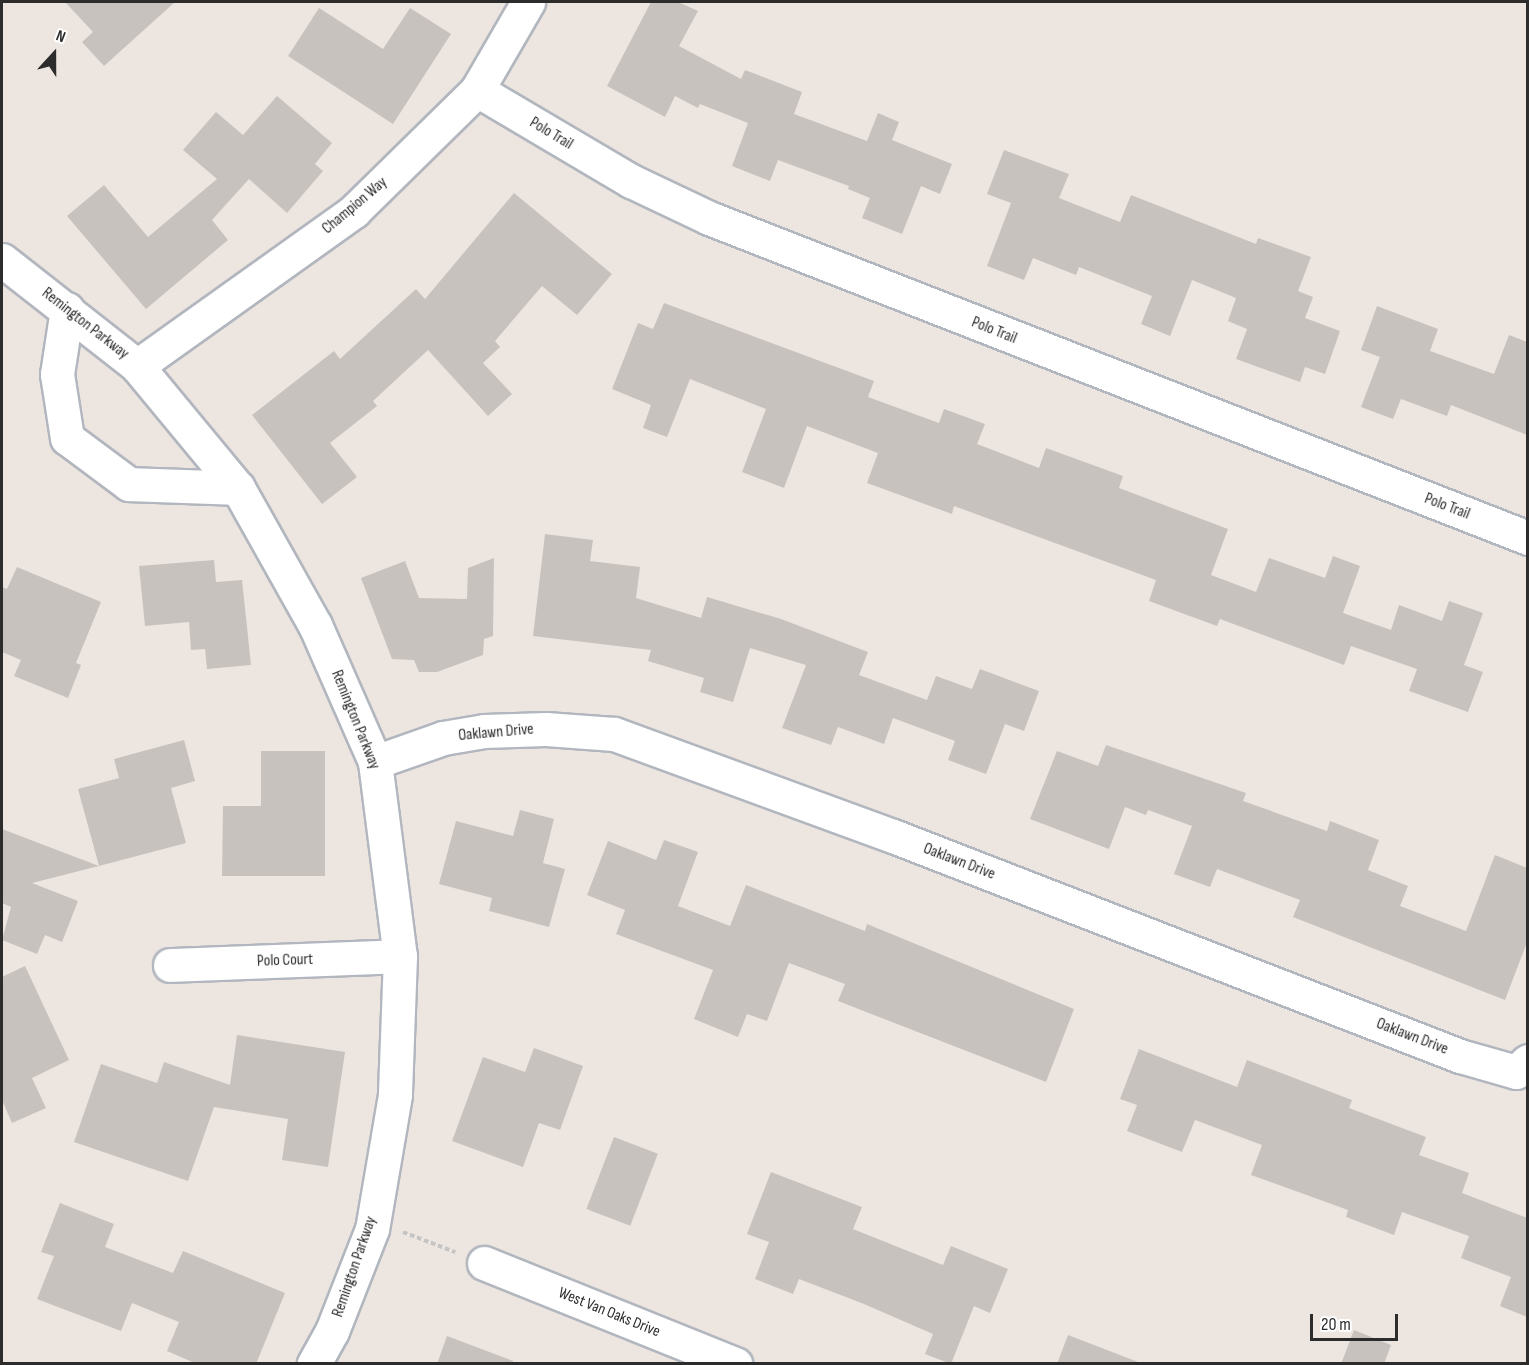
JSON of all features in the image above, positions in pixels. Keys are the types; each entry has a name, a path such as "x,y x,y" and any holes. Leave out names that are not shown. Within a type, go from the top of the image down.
{"street":[{"name":"Champion Way","path":"137,366 354,211 477,90 528,2"},
{"name":"Polo Trail","path":"477,90 632,181 709,218 1527,538"},
{"name":"Remington Parkway","path":"2,260 137,366 238,488 315,625 375,762 390,854 400,956 395,1095 373,1221 332,1331 314,1364"},
{"path":"67,309 57,374 67,438 129,484 238,488"},
{"name":"Oaklawn Drive","path":"375,762 443,738 484,731 546,729 614,734 904,840 1460,1056 1516,1072 1527,1061"},
{"name":"Polo Court","path":"170,965 400,956"},
{"name":"West Van Oaks Drive","path":"484,1263 735,1364"}],"path":[{"path":"373,1221 484,1263"}],"building":[{"path":"65,2 175,2 104,66 82,42 93,32"},
{"path":"651,2 678,2 698,11 679,46 741,79 745,70 802,92 794,114 867,141 878,113 899,122 892,140 952,164 940,194 921,186 902,234 862,218 870,198 848,189 849,186 778,160 770,181 732,166 748,123 700,104 698,108 675,96 665,117 607,86"},
{"path":"319,8 383,49 410,8 451,34 393,124 288,56"},
{"path":"277,96 332,143 315,164 323,171 287,213 249,179 212,220 228,240 146,309 67,216 104,185 148,237 217,179 183,150 216,112 243,135"},
{"path":"1004,150 1069,174 1059,198 1120,222 1131,195 1256,244 1258,238 1311,257 1298,291 1313,297 1305,318 1340,331 1325,374 1305,367 1300,382 1236,359 1247,329 1228,321 1236,298 1192,280 1170,336 1141,324 1152,296 1079,267 1076,275 1033,258 1024,280 987,266 1011,203 987,194"},
{"path":"514,193 612,274 577,315 542,286 495,341 500,347 483,363 512,394 488,416 428,350 373,401 377,406 330,443 357,477 322,504 252,415 334,351 340,359 416,289 425,299"},
{"path":"664,303 874,381 868,397 939,423 944,409 985,424 977,444 1039,468 1046,448 1123,476 1119,488 1228,529 1211,575 1256,592 1269,558 1325,578 1333,556 1360,566 1343,613 1391,630 1399,605 1442,621 1449,601 1483,613 1464,665 1483,672 1468,712 1409,691 1417,669 1351,646 1344,665 1220,619 1217,626 1149,601 1156,580 954,506 952,514 867,483 878,453 807,426 784,488 742,472 766,409 690,379 667,437 643,428 651,405 612,389 638,323 653,329"},
{"path":"1377,306 1438,329 1430,351 1494,374 1509,335 1527,342 1527,435 1451,405 1447,416 1401,399 1393,419 1361,407 1380,357 1361,350"},
{"path":"545,534 593,540 590,561 640,567 636,598 701,618 707,597 781,619 868,652 859,675 927,700 936,676 972,689 980,669 1039,691 1024,731 1005,724 986,774 948,760 955,741 893,718 884,744 838,727 831,745 782,728 806,665 750,648 733,702 700,692 704,678 648,661 651,650 533,636"},
{"path":"494,558 493,636 484,639 483,655 437,672 419,672 414,660 392,659 361,578 405,561 419,598 467,599 468,568"},
{"path":"214,560 216,582 242,580 251,665 207,669 205,649 191,650 189,622 145,626 139,566"},
{"path":"17,567 101,602 76,663 81,665 68,698 14,676 21,660 2,652 2,587 7,589"},
{"path":"184,740 195,781 171,788 186,843 99,866 78,789 119,778 114,759"},
{"path":"1106,745 1246,793 1243,801 1327,831 1330,821 1379,840 1368,870 1408,886 1400,906 1466,931 1495,855 1527,868 1527,942 1505,1000 1293,917 1300,900 1217,869 1210,887 1174,874 1192,826 1148,810 1146,815 1125,807 1109,849 1030,819 1057,751 1098,766"},
{"path":"261,751 325,751 325,876 222,876 223,806 261,806"},
{"path":"520,810 554,819 543,863 565,869 549,927 489,911 492,898 439,884 456,821 513,836"},
{"path":"2,829 99,866 32,883 78,901 62,942 45,935 37,954 2,940 11,907 2,903"},
{"path":"664,840 698,852 678,906 730,926 746,885 865,931 867,924 1074,1009 1046,1082 838,1001 845,984 789,963 767,1021 747,1014 738,1037 694,1019 713,970 616,934 625,910 587,895 608,841 656,860"},
{"path":"25,966 69,1060 32,1078 46,1108 12,1123 2,1100 2,977"},
{"path":"237,1035 345,1052 328,1167 282,1160 288,1119 214,1107 188,1181 74,1142 101,1064 157,1083 164,1062 230,1085"},
{"path":"534,1048 583,1066 560,1130 539,1123 523,1167 452,1141 483,1057 525,1072"},
{"path":"1139,1049 1237,1087 1247,1060 1352,1100 1349,1108 1426,1137 1419,1155 1469,1173 1462,1193 1527,1218 1527,1317 1500,1306 1511,1277 1461,1258 1469,1236 1402,1212 1394,1235 1346,1217 1348,1210 1251,1175 1262,1145 1195,1120 1182,1152 1127,1131 1137,1105 1120,1099"},
{"path":"614,1137 658,1154 630,1226 586,1209"},
{"path":"771,1172 862,1207 853,1229 943,1265 951,1246 1008,1269 990,1313 974,1306 951,1364 925,1354 933,1334 864,1304 799,1279 793,1294 755,1279 769,1242 747,1234"},
{"path":"60,1203 114,1224 105,1247 173,1273 183,1251 285,1293 256,1364 197,1364 167,1351 179,1322 132,1303 121,1331 37,1299 54,1256 41,1252"},
{"path":"1354,1330 1391,1345 1384,1364 1341,1364"},
{"path":"1068,1335 1138,1362 1137,1364 1057,1364"},
{"path":"447,1336 513,1361 513,1364 437,1364"}]}
